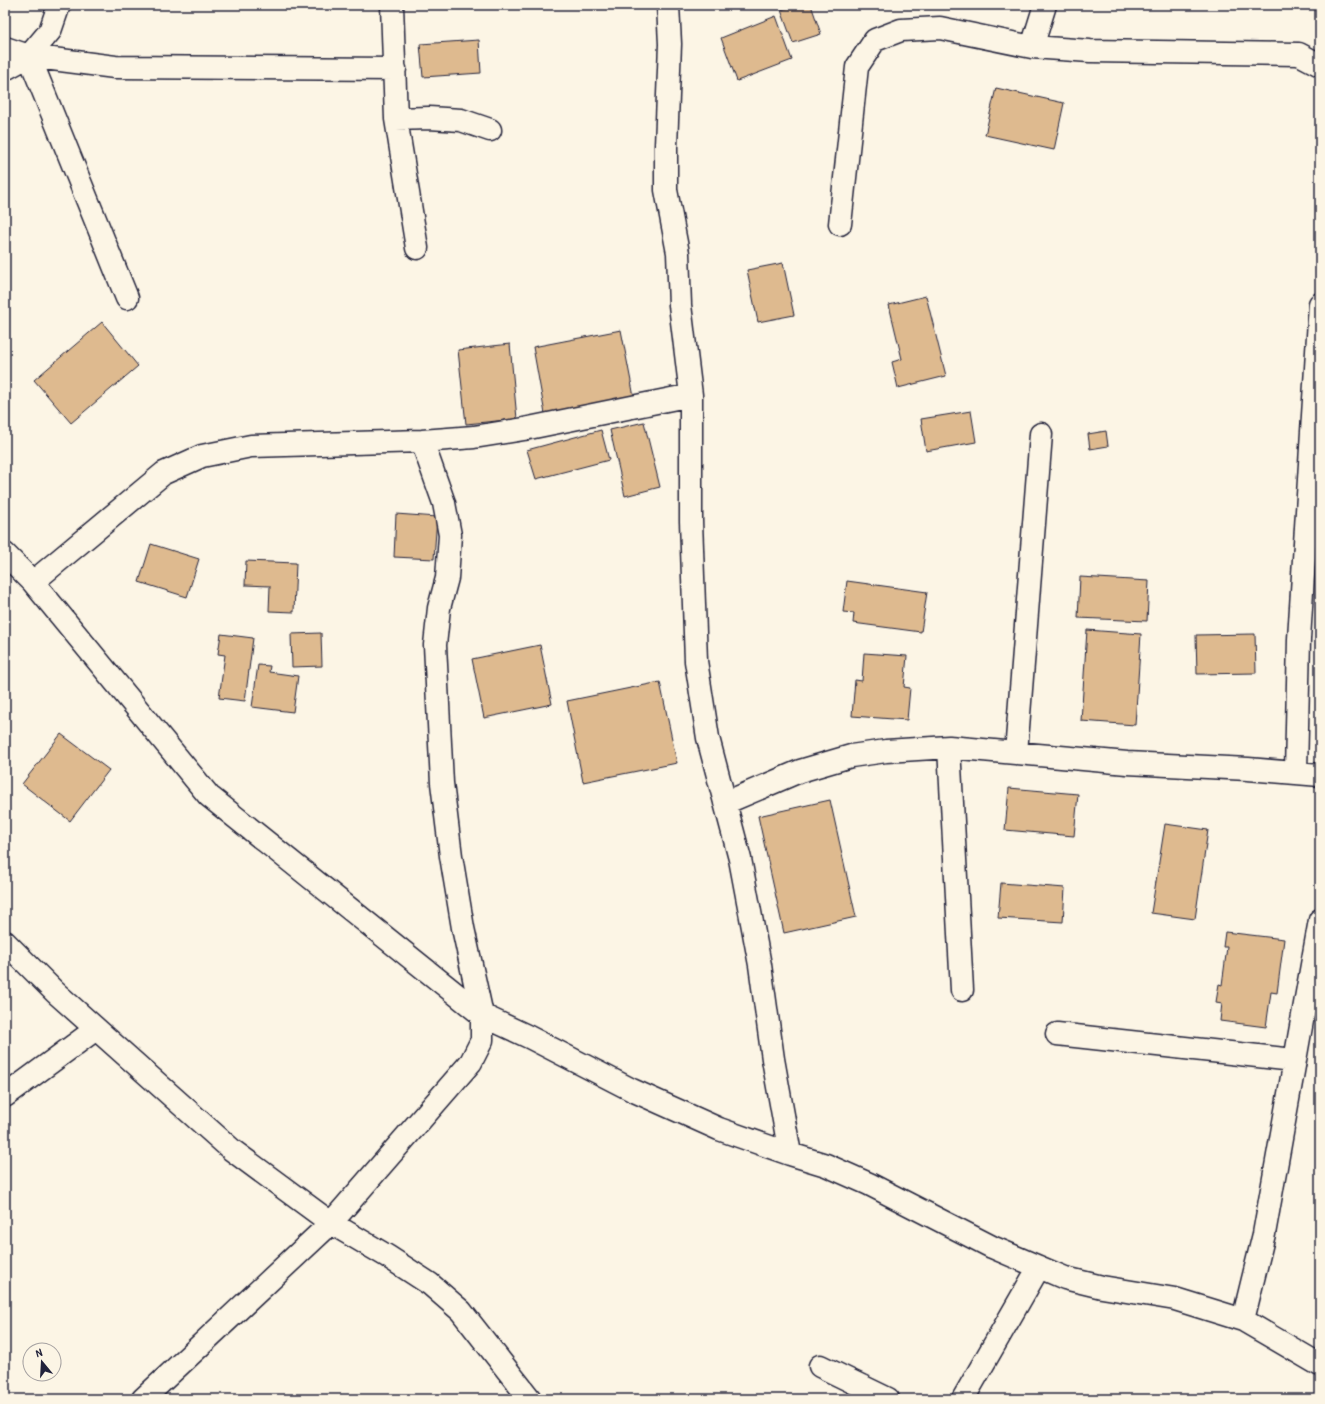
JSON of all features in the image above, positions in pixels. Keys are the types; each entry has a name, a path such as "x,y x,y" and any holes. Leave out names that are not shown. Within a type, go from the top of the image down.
{"street":[{"path":"5,69 29,56 50,31 59,5"},
{"path":"392,5 396,119 417,248"},
{"path":"668,5 670,44 666,123 666,190 678,252 680,305 691,395 691,521 696,661 708,738 740,859 760,965 773,1059 790,1154"},
{"path":"1032,47 1045,5"},
{"path":"840,224 857,68 875,40 901,30 940,28 1032,47 1090,51 1299,54 1320,65"},
{"path":"5,48 29,56 115,67 394,69"},
{"path":"29,56 128,298"},
{"path":"396,119 430,118 461,120 490,130"},
{"path":"1296,772 1299,638 1320,304"},
{"path":"33,582 164,473 202,456 251,446 422,441 474,437 691,395"},
{"path":"1016,752 1041,434"},
{"path":"143,1399 331,1223 471,1062 482,1040 482,1015 463,928 450,856 442,783 438,720 435,645 439,608 447,578 450,534 444,503 422,441"},
{"path":"5,554 33,582 209,796 482,1015 529,1037 632,1090 718,1129 826,1165 992,1247 1065,1278 1102,1287 1175,1299 1243,1320 1320,1365"},
{"path":"725,803 800,771 851,756 886,751 949,747 1127,763 1296,772 1320,775"},
{"path":"949,747 962,990"},
{"path":"1243,1320 1264,1234 1320,920"},
{"path":"5,942 54,992 232,1150 331,1223 387,1256 430,1284 461,1311 530,1399"},
{"path":"5,1096 96,1028"},
{"path":"1057,1034 1294,1060"},
{"path":"962,1399 1039,1267"},
{"path":"820,1366 888,1399"}],"building":[{"path":"796,5 811,5 821,34 793,43 781,10"},
{"path":"947,5 970,5 969,8"},
{"path":"776,16 792,60 737,81 721,38"},
{"path":"479,40 481,73 423,77 420,44"},
{"path":"996,88 1064,103 1054,150 985,135"},
{"path":"783,263 794,315 758,322 747,270"},
{"path":"926,296 946,376 898,388 892,362 902,359 889,305"},
{"path":"102,322 138,366 71,423 34,380"},
{"path":"621,330 634,397 545,414 533,347"},
{"path":"510,344 517,419 466,424 458,350"},
{"path":"971,411 976,442 926,451 921,419"},
{"path":"644,422 660,487 625,496 610,430"},
{"path":"601,430 609,460 536,479 527,450"},
{"path":"1106,431 1108,446 1090,449 1088,434"},
{"path":"396,514 437,517 434,559 394,557"},
{"path":"151,544 199,559 187,597 139,582"},
{"path":"246,561 296,563 294,612 269,611 270,586 245,585"},
{"path":"1080,577 1149,581 1147,621 1078,618"},
{"path":"847,581 927,592 921,632 853,623 854,613 843,612"},
{"path":"1087,630 1141,634 1135,725 1081,721"},
{"path":"321,633 322,666 292,667 291,634"},
{"path":"221,634 253,638 245,701 219,698 225,655 218,654"},
{"path":"1255,634 1256,673 1197,674 1196,635"},
{"path":"540,645 552,704 484,718 472,659"},
{"path":"864,653 907,656 904,687 910,688 907,720 852,716 855,680 862,681"},
{"path":"258,665 270,666 269,672 298,676 293,712 252,707"},
{"path":"660,682 677,763 583,782 567,701"},
{"path":"61,734 109,770 70,821 22,784"},
{"path":"1009,788 1078,794 1074,836 1005,830"},
{"path":"830,800 856,917 784,933 758,816"},
{"path":"1165,824 1208,830 1195,919 1151,913"},
{"path":"1001,883 1065,888 1063,922 998,918"},
{"path":"1225,932 1284,939 1277,993 1271,992 1266,1027 1220,1021 1222,1003 1216,1002 1219,984 1222,985 1227,947 1223,947"}]}
